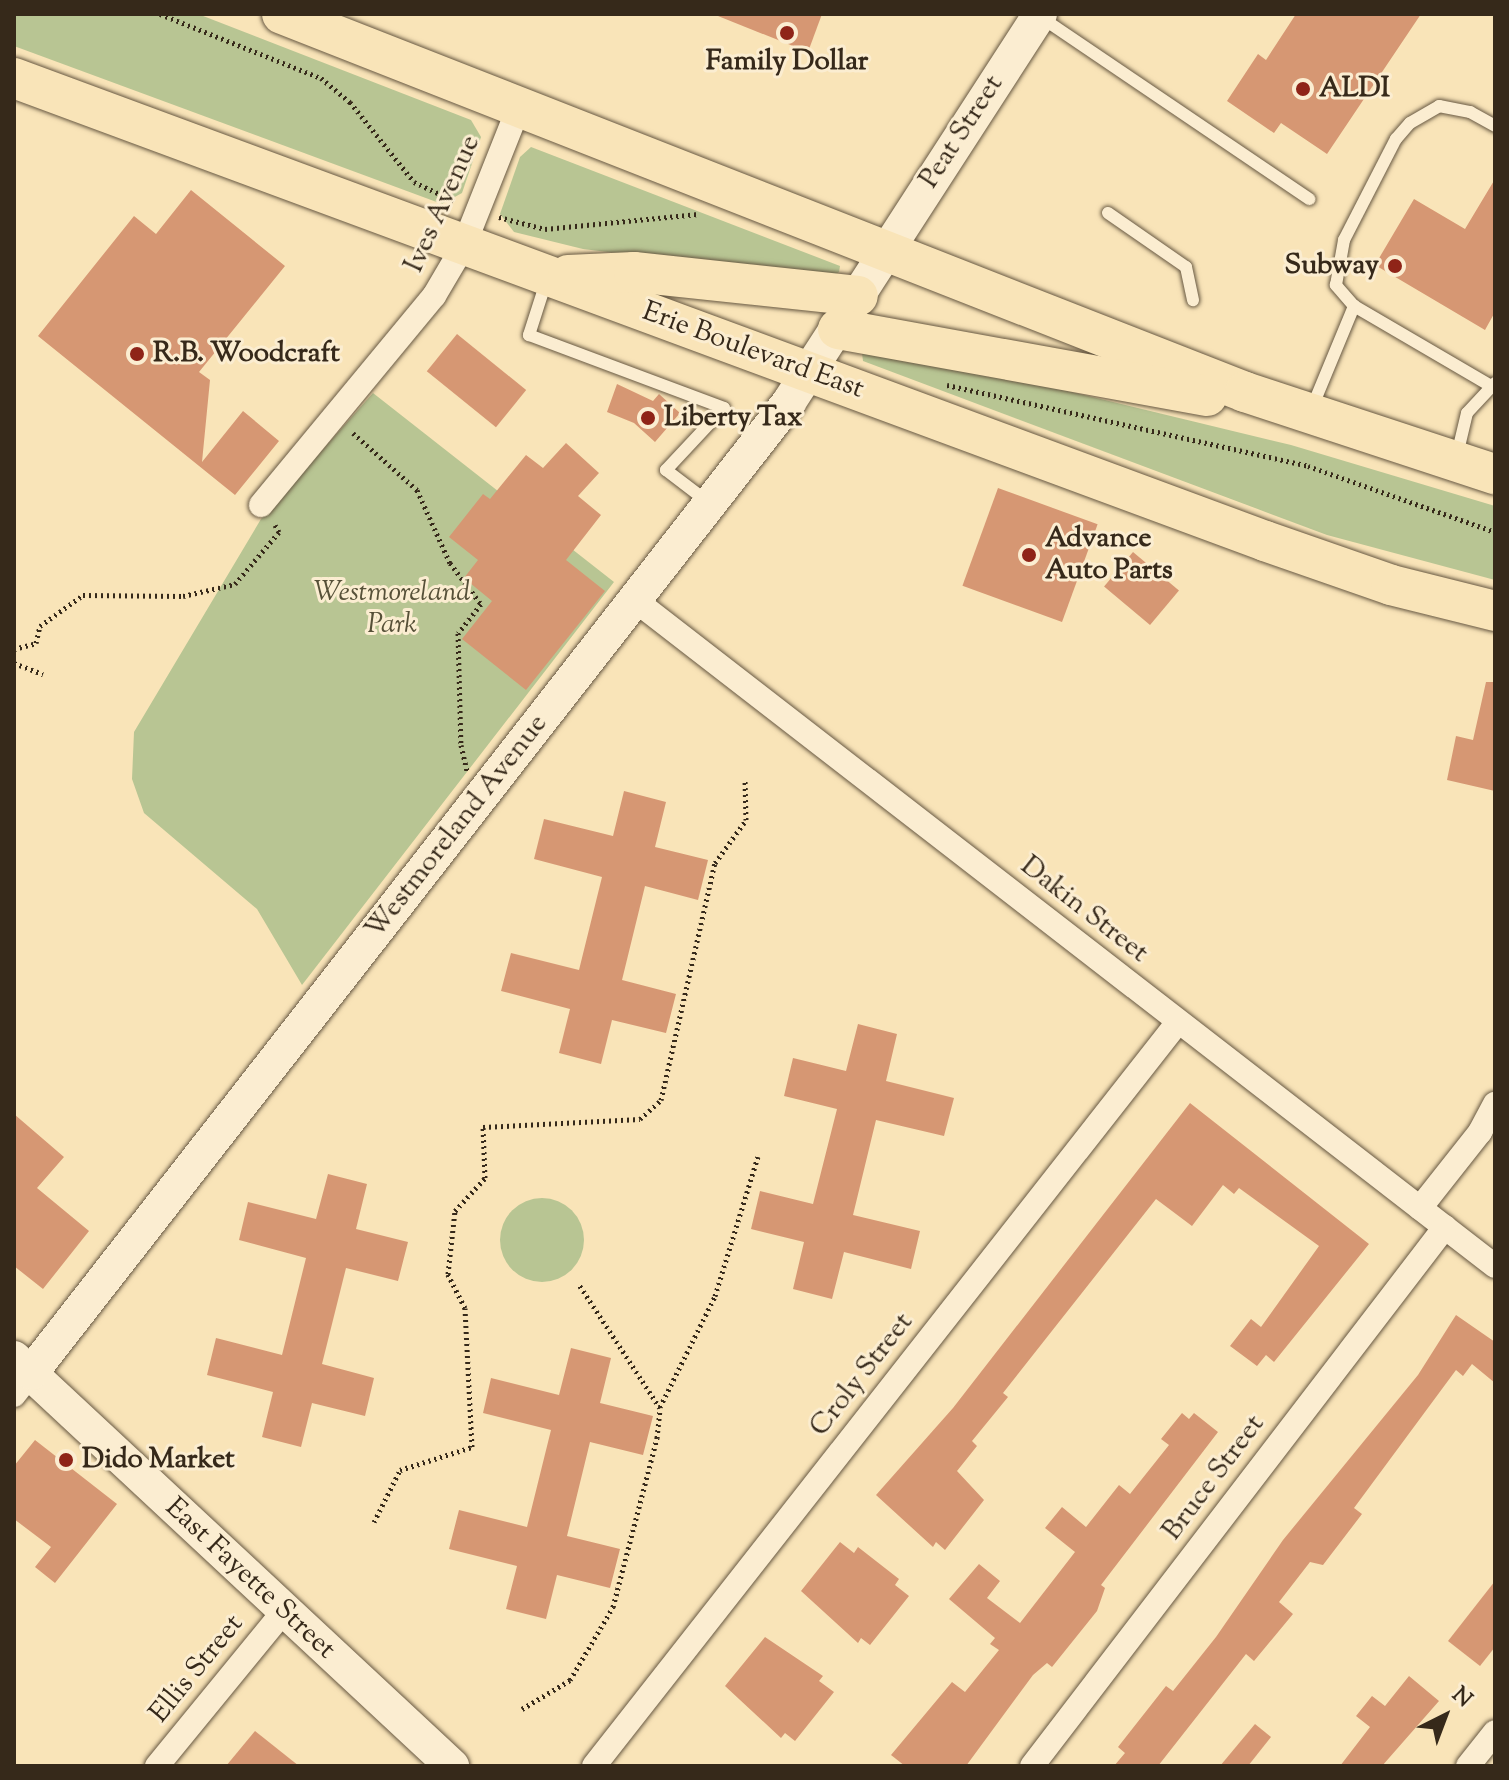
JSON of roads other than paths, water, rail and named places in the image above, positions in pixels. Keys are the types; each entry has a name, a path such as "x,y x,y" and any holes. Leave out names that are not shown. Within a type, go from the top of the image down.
{"main road":[{"path":"282,14 1310,414 1495,474"},
{"name":"Erie Boulevard East","path":"14,78 1377,581 1495,611"},
{"path":"548,275 634,272 848,313 1310,414"}],"street":[{"name":"Peat Street","path":"887,251 1040,15"},
{"name":"Ives Avenue","path":"261,505 434,296 464,245 519,107"},
{"name":"Westmoreland Avenue","path":"20,1375 636,601 810,373 887,251"},
{"name":"Dakin Street","path":"636,601 1495,1266"},
{"name":"Croly Street","path":"594,1766 1178,1022"},
{"path":"1420,1208 1480,1132 1495,1104"},
{"name":"Bruce Street","path":"1032,1766 1445,1227"},
{"name":"East Fayette Street","path":"20,1375 452,1766"},
{"name":"Ellis Street","path":"157,1766 284,1611"},
{"path":"1468,1766 1495,1732"}],"lane":[{"path":"1040,15 1309,199"},
{"path":"1455,462 1467,413 1493,384 1354,306 1336,285 1344,240 1396,139 1439,106 1470,112 1495,126"},
{"path":"1108,213 1186,267 1193,300"},
{"path":"548,275 529,335 724,408 666,470 710,504"},
{"path":"1310,414 1354,306"}],"place":[{"name":"Family Dollar","path":"787,33"},
{"name":"ALDI","path":"1303,89"},
{"name":"Subway","path":"1395,266"},
{"name":"R.B. Woodcraft","path":"137,354"},
{"name":"Liberty Tax","path":"648,418"},
{"name":"Advance Auto Parts","path":"1029,555"},
{"name":"Dido Market","path":"66,1460"}],"park label":[{"name":"Westmoreland Park","path":"392,609"}]}
